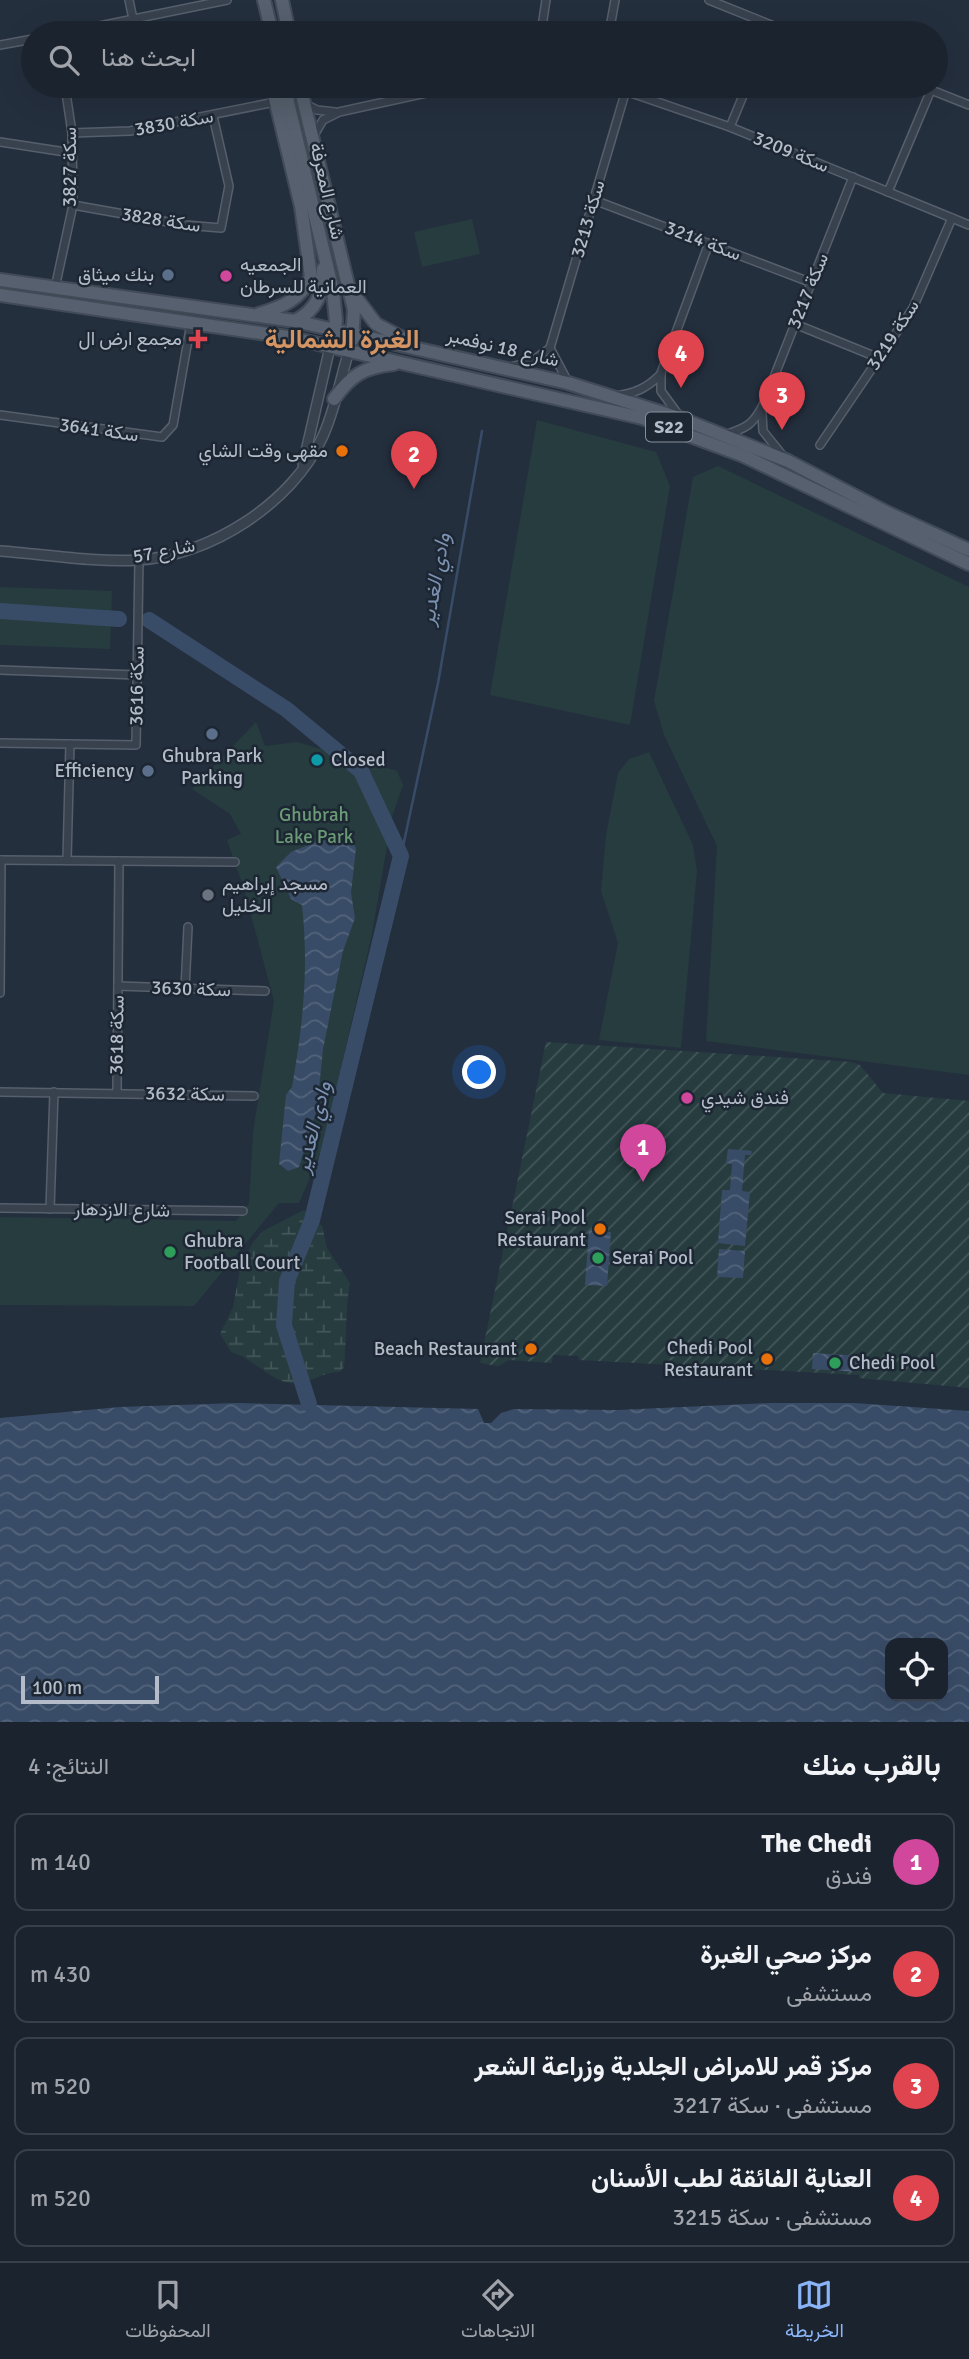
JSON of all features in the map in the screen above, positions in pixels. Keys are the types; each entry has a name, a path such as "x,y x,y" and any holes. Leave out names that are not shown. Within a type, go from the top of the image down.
{"main road":[{"path":"282,0 286,21"},
{"path":"255,315 291,302 311,277 301,206 274,98"},
{"name":"شارع المعرفة","path":"287,98 335,307 330,346"},
{"path":"303,98 354,310 349,351"},
{"path":"295,321 308,315 320,294 322,255"},
{"name":"شارع 18 نوفمبر","path":"0,280 295,321 568,383 682,419 788,461 888,513 969,550"},
{"path":"348,281 364,312 376,324 434,352"},
{"name":"شارع 18 نوفمبر","path":"0,295 288,337 642,418 701,439 806,484 969,564"},
{"path":"334,399 349,378 360,370 405,363"}],"street":[{"path":"129,0 133,19"},
{"path":"123,21 227,0"},
{"path":"253,0 266,10"},
{"path":"543,21 546,0"},
{"path":"611,21 615,0"},
{"path":"709,0 761,21"},
{"path":"0,45 21,41"},
{"path":"948,97 969,105"},
{"name":"سكة 3827","path":"55,289 73,205 72,133 67,98"},
{"path":"312,139 323,120 339,112 403,98"},
{"name":"سكة 3213","path":"550,348 624,98"},
{"name":"سكة 3209","path":"648,98 730,127 969,225"},
{"path":"730,127 742,98"},
{"path":"888,192 928,98"},
{"name":"سكة 3830","path":"72,133 130,131 275,102"},
{"path":"305,104 317,110 339,112"},
{"name":"سكة 3828","path":"73,205 185,225 221,228 229,186 213,116"},
{"path":"0,142 72,153"},
{"name":"سكة 3217","path":"725,435 744,430 754,423 763,405 853,177"},
{"name":"سكة 3214","path":"594,200 812,284"},
{"name":"سكة 3219","path":"820,445 913,308 952,218"},
{"path":"682,419 661,391 661,373 709,243"},
{"name":"سكة 3641","path":"0,415 162,438 173,425 191,323"},
{"path":"795,324 879,358"},
{"path":"302,470 330,346"},
{"path":"506,368 531,362 550,348 568,383"},
{"name":"شارع 57","path":"0,551 139,560 202,544 235,527 262,509 302,470 323,436 349,351"},
{"path":"614,396 635,393 648,386 661,373"},
{"path":"763,405 763,431 788,461"},
{"name":"سكة 3616","path":"0,743 136,745 139,560"},
{"path":"0,670 137,675"},
{"path":"67,860 70,744"},
{"path":"0,993 1,860 235,862"},
{"name":"سكة 3618","path":"0,1092 117,1093 119,861"},
{"path":"185,989 188,927"},
{"name":"سكة 3630","path":"118,986 264,990"},
{"path":"50,1209 54,1092"},
{"name":"سكة 3632","path":"117,1093 254,1096"},
{"name":"شارع الازدهار","path":"0,1208 243,1211"}],"green space":[{"path":"472,219 480,254 422,267 414,232"},
{"path":"537,420 656,452 670,486 630,725 490,695"},
{"path":"718,466 969,587 969,1075 706,1041 717,846 664,735 654,701 693,477"},
{"path":"0,587 112,591 110,649 0,645"},
{"name":"Ghubrah Lake Park","path":"256,722 265,746 297,742 397,771 403,785 392,817 372,934 322,1150 299,1203 279,1203 194,1306 0,1305 0,1217 236,1221 249,1203 253,1132 274,1001 244,889 227,840 241,834 230,814 192,789"},
{"path":"649,752 693,845 697,871 681,1048 599,1040 618,943 601,891 606,835 618,773 629,759"},
{"path":"546,1042 852,1062 860,1065 883,1093 969,1101 969,1388 859,1378 859,1375 579,1360 578,1356 553,1355 552,1363 509,1360 498,1366 480,1363"},
{"path":"304,1210 322,1226 327,1248 350,1283 344,1367 340,1372 293,1383 278,1380 231,1352 220,1334 233,1307 240,1269 253,1242 263,1231"}],"water":[{"path":"335,834 351,840 356,848 351,893 355,918 343,951 323,1049 317,1109 299,1167 288,1171 279,1164 286,1095 292,1087 302,1019 304,929 302,905 291,899 276,867 291,852"},
{"path":"728,1149 752,1151 751,1155 745,1155 742,1191 750,1192 745,1246 718,1243 722,1190 730,1190 732,1164 726,1163"},
{"name":"Serai Pool","path":"589,1230 611,1232 607,1286 585,1285"},
{"path":"719,1249 745,1251 743,1278 717,1277"},
{"name":"Chedi Pool","path":"813,1353 859,1356 858,1372 812,1369"},
{"path":"237,1403 478,1409 484,1423 491,1423 501,1413 514,1409 618,1410 771,1403 854,1403 969,1411 969,1722 0,1722 0,1418 120,1407"}],"waterway":[{"name":"وادي الغدير","path":"401,856 438,683 482,431"},
{"name":"وادي الغدير","path":"0,611 119,619"},
{"name":"وادي الغدير","path":"149,620 286,709 361,771 401,856 312,1220 287,1281 284,1325 309,1404"}],"place":[{"name":"بنك ميثاق","path":"168,275"},
{"name":"الجمعيه العمانية للسرطان","path":"226,276"},
{"name":"مجمع ارض ال","path":"198,339"},
{"name":"العناية الفائقة لطب الأسنان","path":"681,388"},
{"name":"مركز قمر للامراض الجلدية وزراعة الشعر","path":"782,430"},
{"name":"مقهى وقت الشاي","path":"342,451"},
{"name":"مركز صحي الغبرة","path":"414,489"},
{"name":"Ghubra Park Parking","path":"212,734"},
{"name":"Closed","path":"317,760"},
{"name":"Efficiency","path":"148,771"},
{"name":"مسجد إبراهيم الخليل","path":"208,895"},
{"name":"فندق شيدي","path":"687,1098"},
{"name":"The Chedi","path":"643,1182"},
{"name":"Serai Pool Restaurant","path":"600,1229"},
{"name":"Ghubra Football Court","path":"170,1252"},
{"name":"Serai Pool","path":"598,1258"},
{"name":"Beach Restaurant","path":"531,1349"},
{"name":"Chedi Pool Restaurant","path":"767,1359"},
{"name":"Chedi Pool","path":"835,1363"}],"district":[{"name":"الغبرة الشمالية","path":"342,340"}]}
